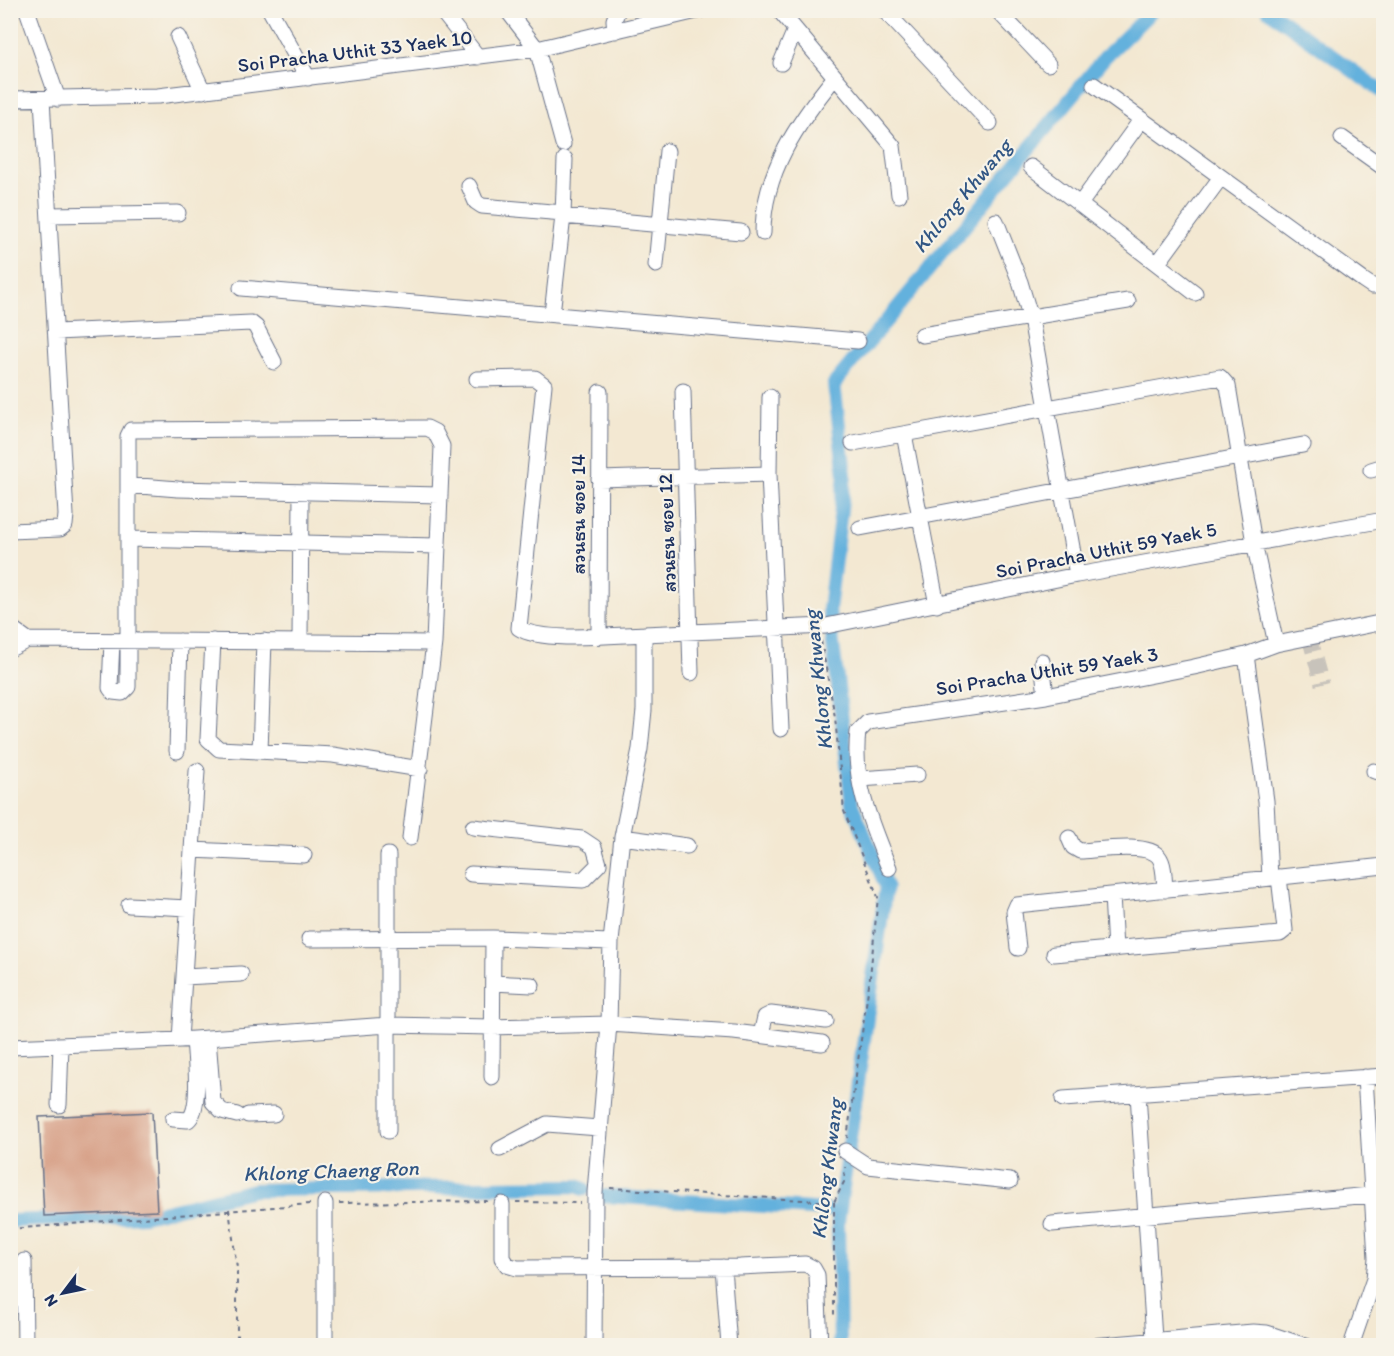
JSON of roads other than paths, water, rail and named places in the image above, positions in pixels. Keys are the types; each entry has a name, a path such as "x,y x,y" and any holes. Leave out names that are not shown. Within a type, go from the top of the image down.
{"street":[{"path":"10,531 60,529 64,525 49,215 50,99 27,10"},
{"path":"270,10 308,78"},
{"path":"441,10 478,57"},
{"path":"507,10 537,50 564,152 563,214 552,314"},
{"path":"615,31 614,20 618,10"},
{"name":"Soi Pracha Uthit 33 Yaek 10","path":"10,99 159,96 537,50 701,10"},
{"path":"779,10 893,146 899,195"},
{"path":"884,10 990,123"},
{"path":"997,10 1048,64"},
{"path":"780,63 795,30"},
{"path":"177,37 203,91"},
{"path":"763,233 763,207 772,177 792,136 835,77"},
{"path":"1094,85 1363,280 1372,286 1383,286"},
{"path":"1080,204 1142,120"},
{"path":"1342,138 1383,168"},
{"path":"656,266 658,225 667,151"},
{"path":"1031,167 1195,293"},
{"path":"1158,263 1221,177"},
{"path":"469,186 476,202 482,206 741,232"},
{"path":"49,215 178,213"},
{"path":"996,221 1020,282 1031,319 1077,575"},
{"path":"241,288 858,341"},
{"path":"922,335 1031,319 1128,301"},
{"path":"56,332 251,323 274,362"},
{"path":"853,443 1220,377 1227,386 1254,543 1276,644"},
{"name":"Soi Pracha Uthit 59 Yaek 5","path":"477,379 535,378 544,386 518,626 529,633 570,637 827,626 1077,575 1383,520"},
{"name":"สวนธน ซอย 12","path":"683,391 692,630 691,673"},
{"name":"สวนธน ซอย 14","path":"599,636 600,392"},
{"path":"770,397 769,474 781,729"},
{"path":"119,641 128,539 128,436 135,429 427,428 435,432 442,446 434,643 410,838"},
{"path":"903,434 937,605"},
{"path":"860,528 1061,488 1303,445"},
{"path":"598,479 769,474"},
{"path":"128,485 178,489 440,495"},
{"path":"300,642 301,492"},
{"path":"128,539 437,546"},
{"name":"Soi Pracha Uthit 59 Yaek 3","path":"889,868 864,807 856,749 858,732 868,722 1046,696 1246,655 1276,644 1383,622"},
{"path":"10,627 28,639"},
{"path":"594,1346 595,1186 609,1024 611,942 622,837 642,730 644,634"},
{"path":"10,649 28,639 434,643"},
{"path":"177,751 180,641"},
{"path":"213,641 208,739 219,749 333,755 420,769"},
{"path":"260,751 264,641"},
{"path":"1054,954 1280,934 1285,930 1274,877 1246,655"},
{"path":"1042,661 1046,696"},
{"path":"173,1119 188,1120 194,1112 196,1066 194,1039 184,977 197,771"},
{"path":"860,779 917,775"},
{"path":"473,827 582,839 594,847 598,864"},
{"path":"622,837 687,846"},
{"path":"1069,838 1073,847 1080,851 1143,848 1154,852 1161,859 1165,890"},
{"path":"192,850 304,855"},
{"path":"388,855 388,1131"},
{"path":"598,864 619,868"},
{"path":"471,874 583,880 598,864"},
{"path":"1018,948 1014,912 1017,906 1383,866"},
{"path":"1112,895 1115,949"},
{"path":"129,904 188,908"},
{"path":"309,939 493,938 611,942"},
{"path":"492,1077 493,938"},
{"path":"184,977 241,974"},
{"path":"493,983 532,985"},
{"path":"761,1035 765,1017 771,1014 826,1021"},
{"path":"10,1047 194,1039 388,1025 492,1027 609,1024 761,1035 822,1042"},
{"path":"194,1039 213,1102 222,1111 242,1115 274,1114"},
{"path":"58,1105 61,1045"},
{"path":"1063,1099 1383,1076"},
{"path":"1351,1346 1379,1282 1370,1195 1365,1077"},
{"path":"1138,1094 1154,1339"},
{"path":"500,1149 547,1124 599,1128"},
{"path":"848,1153 868,1166 1010,1181"},
{"path":"1052,1224 1370,1195"},
{"path":"504,1202 502,1258 507,1265 517,1269 805,1264 813,1268 817,1275 820,1346"},
{"path":"325,1203 325,1346"},
{"path":"24,1261 25,1346"},
{"path":"723,1267 729,1346"},
{"path":"1091,1346 1253,1332 1267,1333 1306,1346"}],"waterway":[{"name":"Khlong Khwang","path":"840,1346 838,1222 886,886 852,805 829,610 845,475 834,384 1105,57 1153,10"},
{"name":"Khlong Khwang","path":"1268,10 1384,93"},
{"name":"Khlong Chaeng Ron","path":"10,1221 144,1216 254,1190 577,1186 584,1189"},
{"name":"Khlong Chaeng Ron","path":"605,1196 827,1210"}],"tunnel":[{"path":"1309,637 1322,684"}]}
